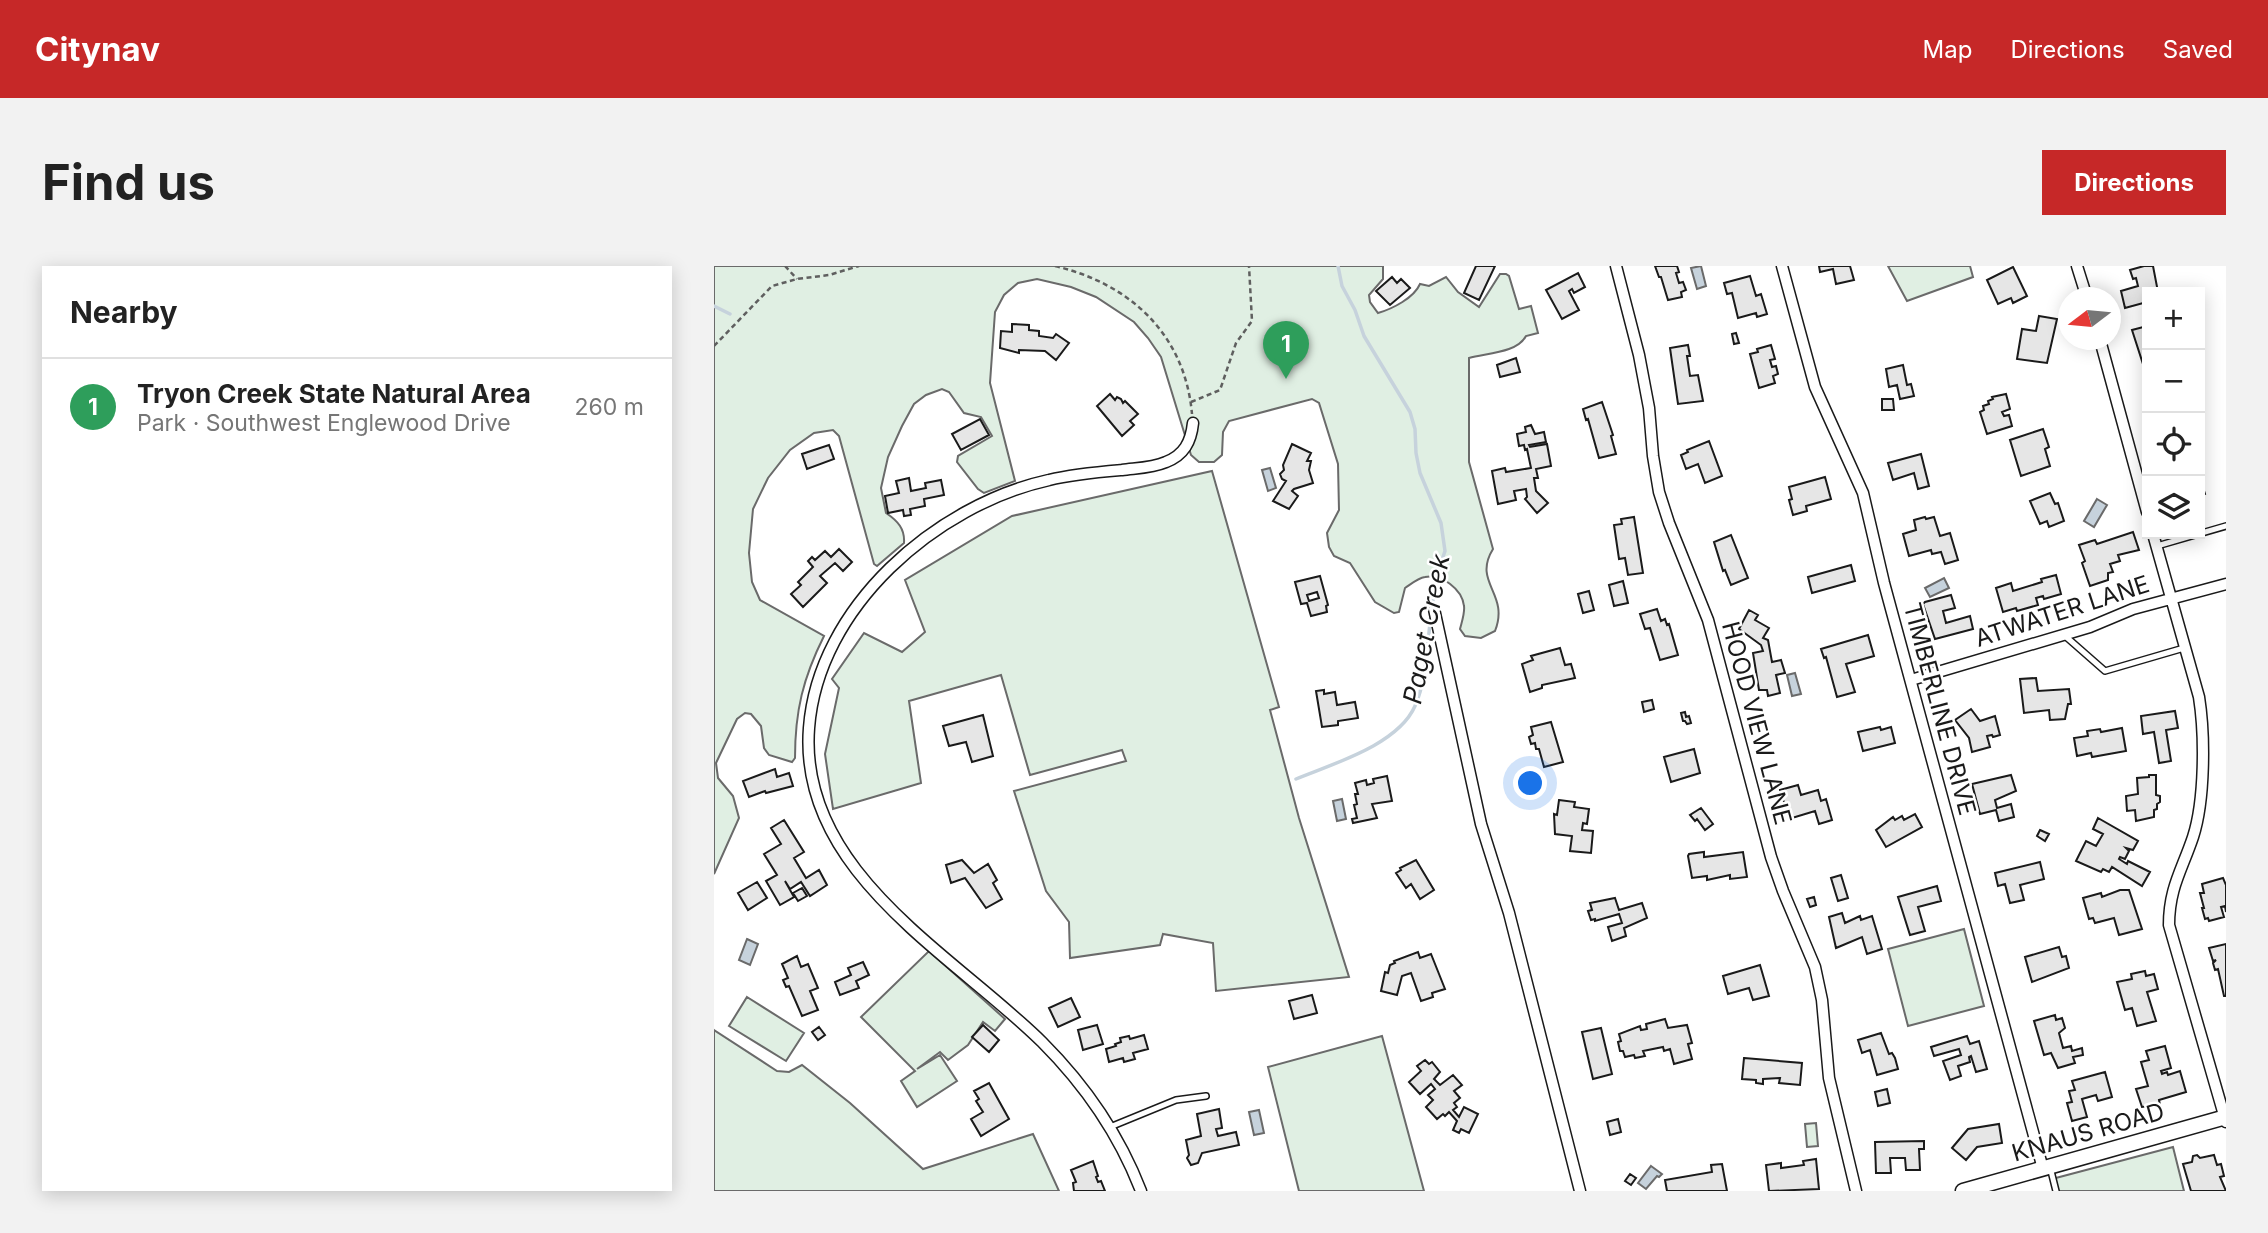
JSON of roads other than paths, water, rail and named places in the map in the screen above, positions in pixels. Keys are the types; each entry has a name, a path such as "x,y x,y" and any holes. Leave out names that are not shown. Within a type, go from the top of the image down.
{"street":[{"name":"HOOD VIEW LANE","path":"1616,266 1647,395 1659,492 1708,620 1771,857 1815,967 1822,999 1829,1078 1856,1191"},
{"name":"TIMBERLINE DRIVE","path":"1782,266 1815,387 1863,493 1911,680 2046,1168"},
{"path":"2077,266 2084,287"},
{"path":"2103,350 2142,494"},
{"path":"1141,1191 1110,1127 1072,1074 1041,1040 893,911 862,879 842,849 822,809 811,770 808,730 817,679 840,632 877,582 924,539 978,506 1047,480 1154,467 1167,462 1186,449 1193,423"},
{"path":"2155,539 2201,710 2202,785 2193,836 2173,887 2169,925 2226,1119"},
{"name":"ATWATER LANE","path":"1911,680 2226,583"},
{"path":"1434,609 1480,824 1511,922 1580,1191"},
{"name":"KNAUS ROAD","path":"1963,1191 2226,1119"}],"lane":[{"path":"2157,546 2226,526"},
{"path":"2064,635 2105,671 2184,648"},
{"path":"1110,1127 1176,1100 1206,1096"},
{"path":"2046,1168 2056,1191"}],"waterway":[{"name":"Paget Creek","path":"1338,266 1342,286 1355,310 1364,336 1410,412 1415,429 1420,473 1441,523 1445,551 1436,578 1432,607"},
{"path":"714,306 730,314"},
{"name":"Paget Creek","path":"1296,779 1363,752 1394,732 1406,720 1415,706 1422,684 1431,615"}],"place":[{"name":"Tryon Creek State Natural Area","path":"1286,379"}]}
